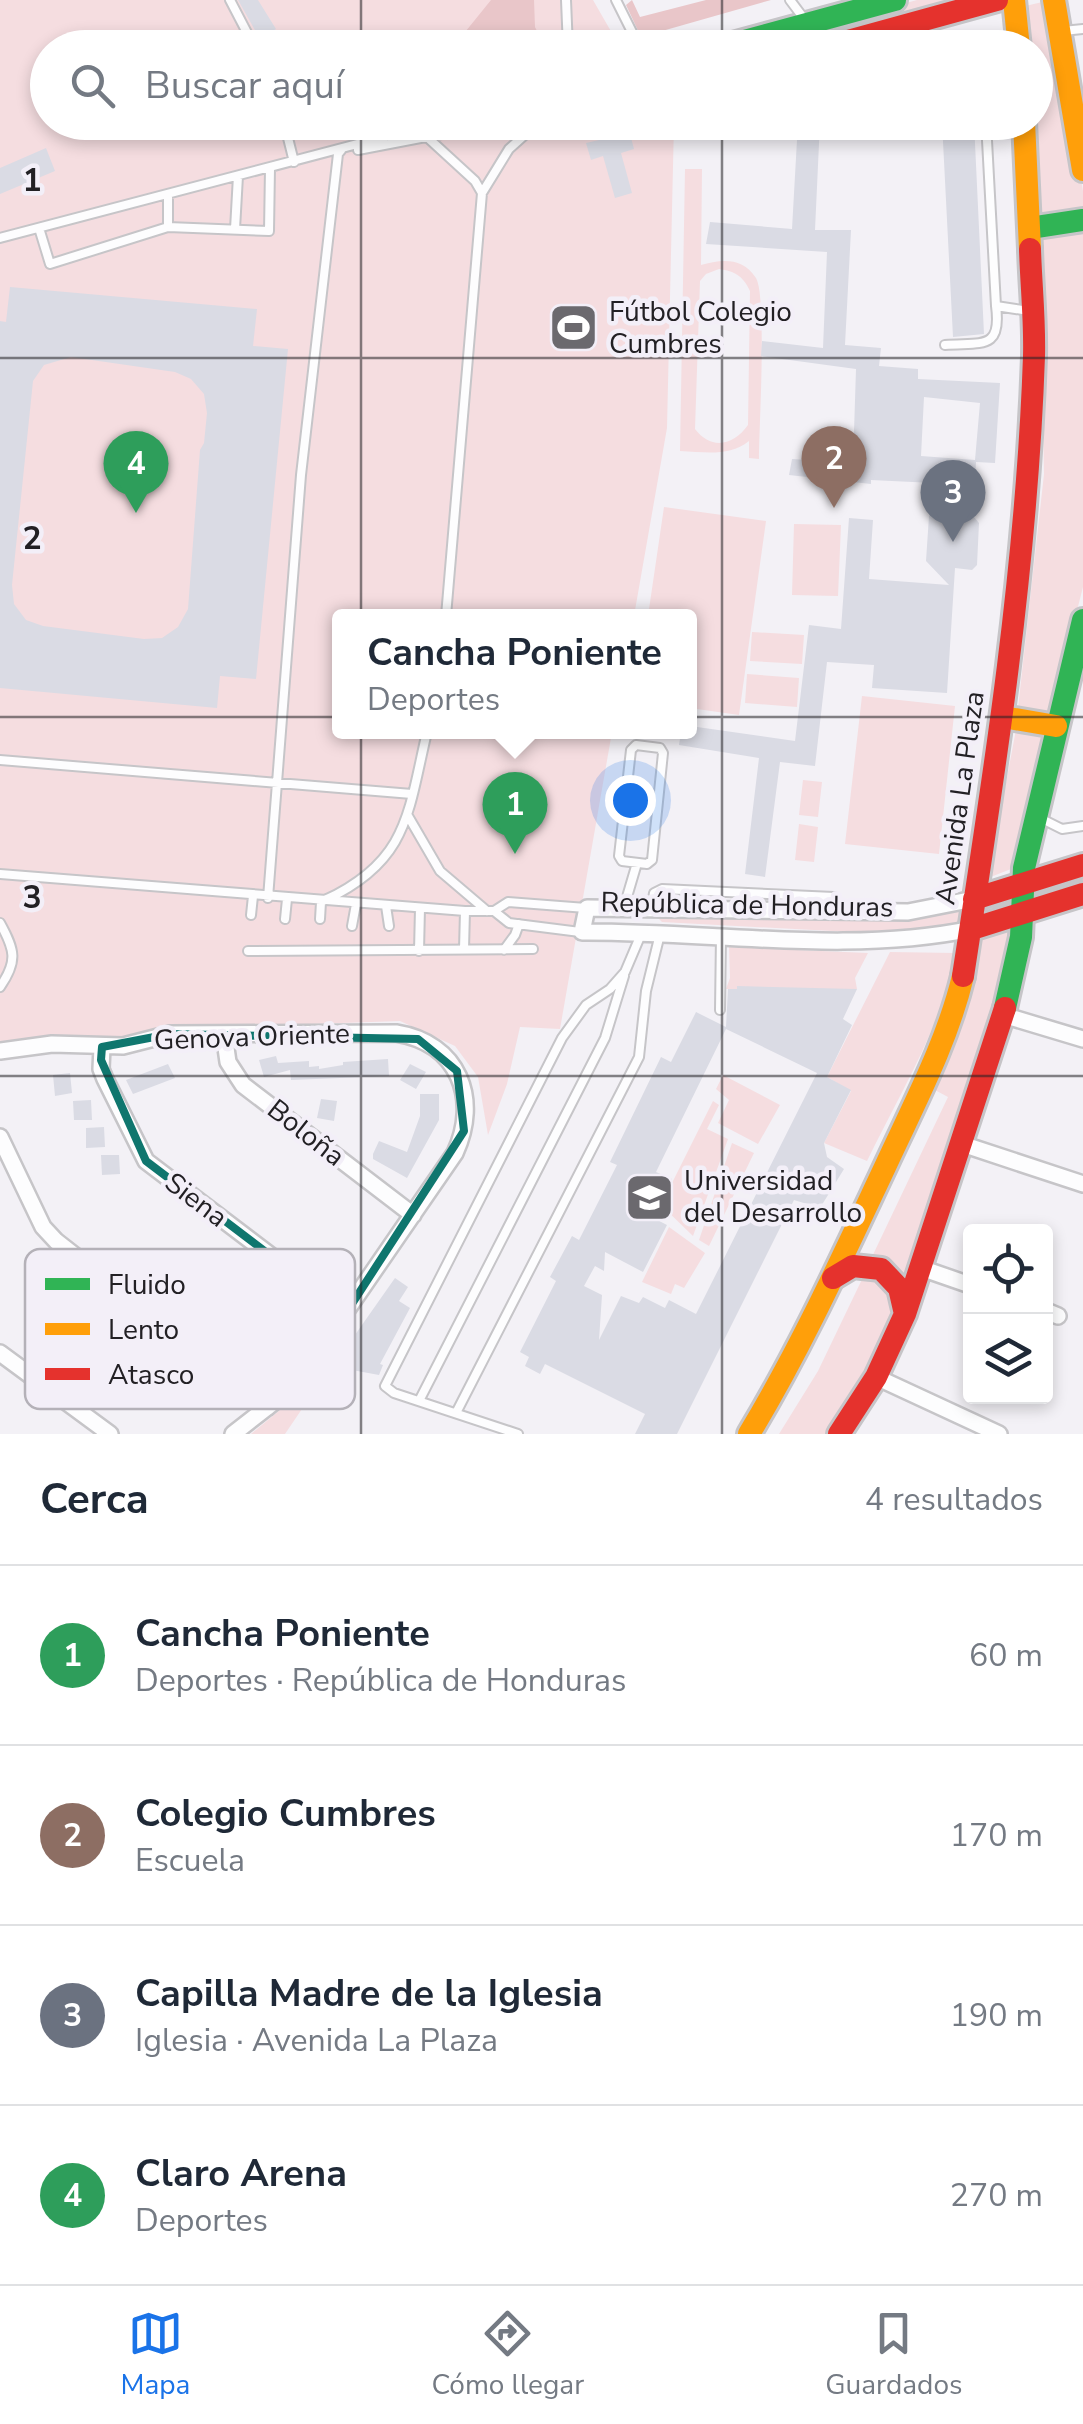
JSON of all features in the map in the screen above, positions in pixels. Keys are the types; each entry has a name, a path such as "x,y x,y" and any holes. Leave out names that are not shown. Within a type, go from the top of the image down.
{"main road":[{"path":"781,30 843,6 895,0"},
{"path":"896,30 997,0"},
{"path":"1014,0 1018,30"},
{"path":"1054,0 1071,30 1083,170"},
{"name":"Avenida La Plaza","path":"749,1434 833,1278 949,1029 972,929 1003,717 1034,353 1025,140"},
{"path":"1030,228 1083,220"},
{"path":"839,1434 876,1377 904,1314 1003,1015 1021,937 1022,884 1083,620"},
{"path":"1003,717 1056,726"},
{"name":"República de Honduras","path":"974,899 1083,865"},
{"name":"República de Honduras","path":"972,929 1083,894"},
{"path":"833,1278 853,1266 881,1269 899,1288 904,1314"}],"street":[{"name":"República de Honduras","path":"587,908 908,912 974,899"},
{"path":"582,932 587,908"},
{"path":"642,932 652,910"},
{"name":"República de Honduras","path":"582,932 881,941 972,929"},
{"path":"1003,1015 1083,1039"},
{"name":"Genova Oriente","path":"0,1051 52,1044 102,1047 170,1034 396,1033 418,1039 457,1071 467,1121 455,1153 413,1216"},
{"name":"Boloña","path":"224,1034 228,1062 243,1085 413,1216"},
{"name":"Siena","path":"102,1047 105,1079 146,1161 262,1249"},
{"path":"0,1137 43,1227 65,1249"},
{"path":"960,1143 1083,1184"},
{"path":"355,1300 413,1216"},
{"path":"921,1268 963,1283"},
{"path":"0,1353 25,1371"},
{"path":"876,1377 1000,1434"},
{"path":"76,1409 110,1434"},
{"path":"233,1434 265,1409"}],"lane":[{"path":"230,0 245,30"},
{"path":"566,0 567,30"},
{"path":"616,0 631,30"},
{"path":"790,0 801,18 809,22"},
{"path":"288,140 294,162"},
{"path":"0,238 378,140"},
{"path":"340,151 408,140"},
{"path":"430,140 476,181 482,193"},
{"path":"447,609 482,193 519,140"},
{"path":"944,345 991,341 999,327 987,140"},
{"path":"268,898 301,476 340,151"},
{"path":"39,228 50,264 168,227 269,231 270,168"},
{"path":"235,230 238,176"},
{"path":"168,194 168,227"},
{"path":"996,306 1033,312"},
{"path":"321,902 378,867 398,839 408,815 425,739"},
{"path":"636,745 660,748 663,754 652,860 637,863 622,861 618,856 631,750 636,745"},
{"path":"0,760 412,794"},
{"path":"408,815 440,870 490,911 509,922 582,932"},
{"path":"1037,816 1062,829 1083,826"},
{"path":"623,910 637,863"},
{"path":"0,874 465,911 490,911 508,902 587,908"},
{"path":"251,916 252,896"},
{"path":"285,919 287,899"},
{"path":"320,919 321,902"},
{"path":"352,926 356,904"},
{"path":"386,906 389,926"},
{"path":"419,951 420,908"},
{"path":"464,950 465,911"},
{"path":"0,923 13,946 10,972 0,987"},
{"path":"504,950 519,924"},
{"path":"419,1401 605,1038 642,932"},
{"path":"456,1413 639,1056 646,991 660,933"},
{"path":"720,1010 721,936"},
{"path":"248,950 534,949"},
{"path":"518,1434 387,1391 386,1383 562,1038 586,1005 610,989 625,972"}],"highlighted area":[{"path":"170,1034 418,1039 457,1071 464,1131 346,1313 146,1161 101,1060 102,1047"}],"shaded area":[{"path":"0,0 593,0 610,30 30,30 30,140 674,140 667,428 635,609 332,609 332,739 611,739 560,1029 520,1027 507,1084 488,1135 478,1077 455,1046 400,1021 223,1027 123,1041 0,1045"},
{"path":"491,0 534,0 536,30 467,30"},
{"path":"632,0 640,17 706,0 771,0 666,30 638,30 626,5"},
{"path":"917,0 956,0 844,30 808,30"},
{"path":"1051,0 1083,191 1083,587 1011,869 988,878 1015,735 1044,474 1036,140 1053,140 1053,30 1023,30 1021,7"},
{"path":"685,169 702,169 701,265 724,261 745,266 756,278 759,290 759,459 749,458 749,441 725,451 680,451","holes":["719,269 734,273 750,291 748,425 736,437 722,443 708,440 695,429 700,281"]},
{"path":"664,507 766,521 739,715 697,709 697,609 649,609"},
{"path":"794,524 841,525 838,596 792,595"},
{"path":"752,632 804,635 802,664 750,661"},
{"path":"747,674 799,678 797,707 745,703"},
{"path":"862,696 955,706 939,854 845,844"},
{"path":"803,780 822,782 818,817 799,815"},
{"path":"799,824 818,827 814,862 795,860"},
{"path":"965,911 964,924 870,933 662,922 658,918 660,913 881,920"},
{"path":"1016,920 1000,996 902,1281 870,1261 948,1097 931,1088 980,933"},
{"path":"729,947 868,953 855,978 857,989 726,989 730,978"},
{"path":"890,952 956,953 930,1033 867,1161 824,1143 851,1091 827,1077"},
{"path":"723,1075 780,1105 758,1144 718,1123 729,1100 716,1089"},
{"path":"713,1101 719,1105 707,1129 728,1139 693,1236 661,1205"},
{"path":"732,1143 754,1153 709,1246 699,1240"},
{"path":"669,1227 705,1253 684,1288 675,1284 671,1294 642,1282"},
{"path":"866,1271 879,1273 895,1301 873,1369 828,1434 779,1434 818,1371"},
{"path":"281,1409 302,1409 285,1434 251,1434"}],"building":[{"path":"238,0 258,0 276,29 255,30"},
{"path":"632,140 634,149 621,153 632,193 615,198 603,156 591,160 586,143"},
{"path":"797,140 819,140 815,230 851,230 845,345 881,348 879,366 918,369 918,379 1000,383 995,463 976,462 975,485 871,480 871,484 789,475 792,459 853,463 856,369 761,356 762,341 823,348 827,252 706,244 710,222 792,229","holes":["924,397 980,403 975,460 921,456"]},
{"path":"943,140 975,140 984,334 953,337"},
{"path":"46,148 55,171 0,194 0,168"},
{"path":"10,287 257,309 253,346 288,349 256,679 220,676 217,708 0,688 0,321 6,322","holes":["71,357 175,372 191,379 204,394 207,413 200,450 188,609 178,627 162,638 144,639 43,626 26,620 14,604 12,585 33,381 44,365"]},
{"path":"935,512 974,517 979,523 977,565 972,570 955,568 947,693 872,688 874,665 827,662 815,766 780,762 765,877 745,874 759,758 679,745 680,739 697,739 697,727 795,741 809,625 841,629 849,518 873,520 869,579 949,585 926,561 929,516"},
{"path":"728,989 857,989 843,1019 852,1025 827,1077 851,1090 824,1143 827,1157 844,1169 820,1208 794,1200 677,1434 635,1434 645,1414 545,1364 540,1374 525,1366 529,1357 520,1352 556,1281 550,1277 572,1236 579,1240 617,1165 610,1162 661,1057 671,1062 696,1012 726,1027","holes":["726,1029 817,1073 696,1314 669,1300 665,1308 643,1297 639,1303 621,1296 599,1340 602,1295 584,1286 595,1266 604,1271 605,1252 643,1272 667,1225 632,1207 645,1184 664,1194 672,1179 656,1172"]},
{"path":"276,1056 278,1063 309,1061 309,1067 319,1069 343,1062 388,1059 389,1076 291,1080 290,1070 264,1077 259,1060"},
{"path":"168,1064 175,1078 133,1094 126,1080"},
{"path":"410,1064 426,1072 416,1089 400,1080"},
{"path":"70,1073 72,1093 55,1096 53,1075"},
{"path":"420,1094 439,1094 439,1120 407,1178 373,1159 373,1154 379,1141 407,1152 420,1116"},
{"path":"321,1099 337,1101 334,1121 317,1118"},
{"path":"91,1100 92,1120 74,1120 73,1101"},
{"path":"104,1127 105,1147 86,1148 86,1128"},
{"path":"101,1155 119,1155 120,1174 102,1175"},
{"path":"395,1278 408,1287 399,1301 410,1308 380,1364 383,1365 379,1375 355,1371 355,1335"}],"traffic: fast":[{"path":"784,30 895,0"},
{"path":"1030,228 1083,220"},
{"path":"1005,1008 1021,937 1024,868 1083,620"}],"traffic: slow":[{"path":"1014,0 1017,30"},
{"path":"1054,0 1083,170"},
{"path":"1025,140 1030,249"},
{"path":"1003,717 1056,726"},
{"path":"749,1434 820,1302 918,1097 948,1025 963,976"}],"traffic: jam":[{"path":"888,30 997,0"},
{"path":"963,976 1017,589 1034,356 1030,249"},
{"path":"974,899 1083,865"},
{"path":"972,929 1083,894"},
{"path":"839,1434 876,1377 905,1314 1005,1008"},
{"path":"833,1278 853,1266 881,1269 899,1288 905,1314"}],"place":[{"name":"Fútbol Colegio Cumbres","path":"574,328"},
{"name":"Colegio Cumbres","path":"834,508"},
{"name":"Claro Arena","path":"136,513"},
{"name":"Capilla Madre de la Iglesia","path":"953,542"},
{"name":"Cancha Poniente","path":"515,854"},
{"name":"Universidad del Desarrollo","path":"649,1197"}]}
